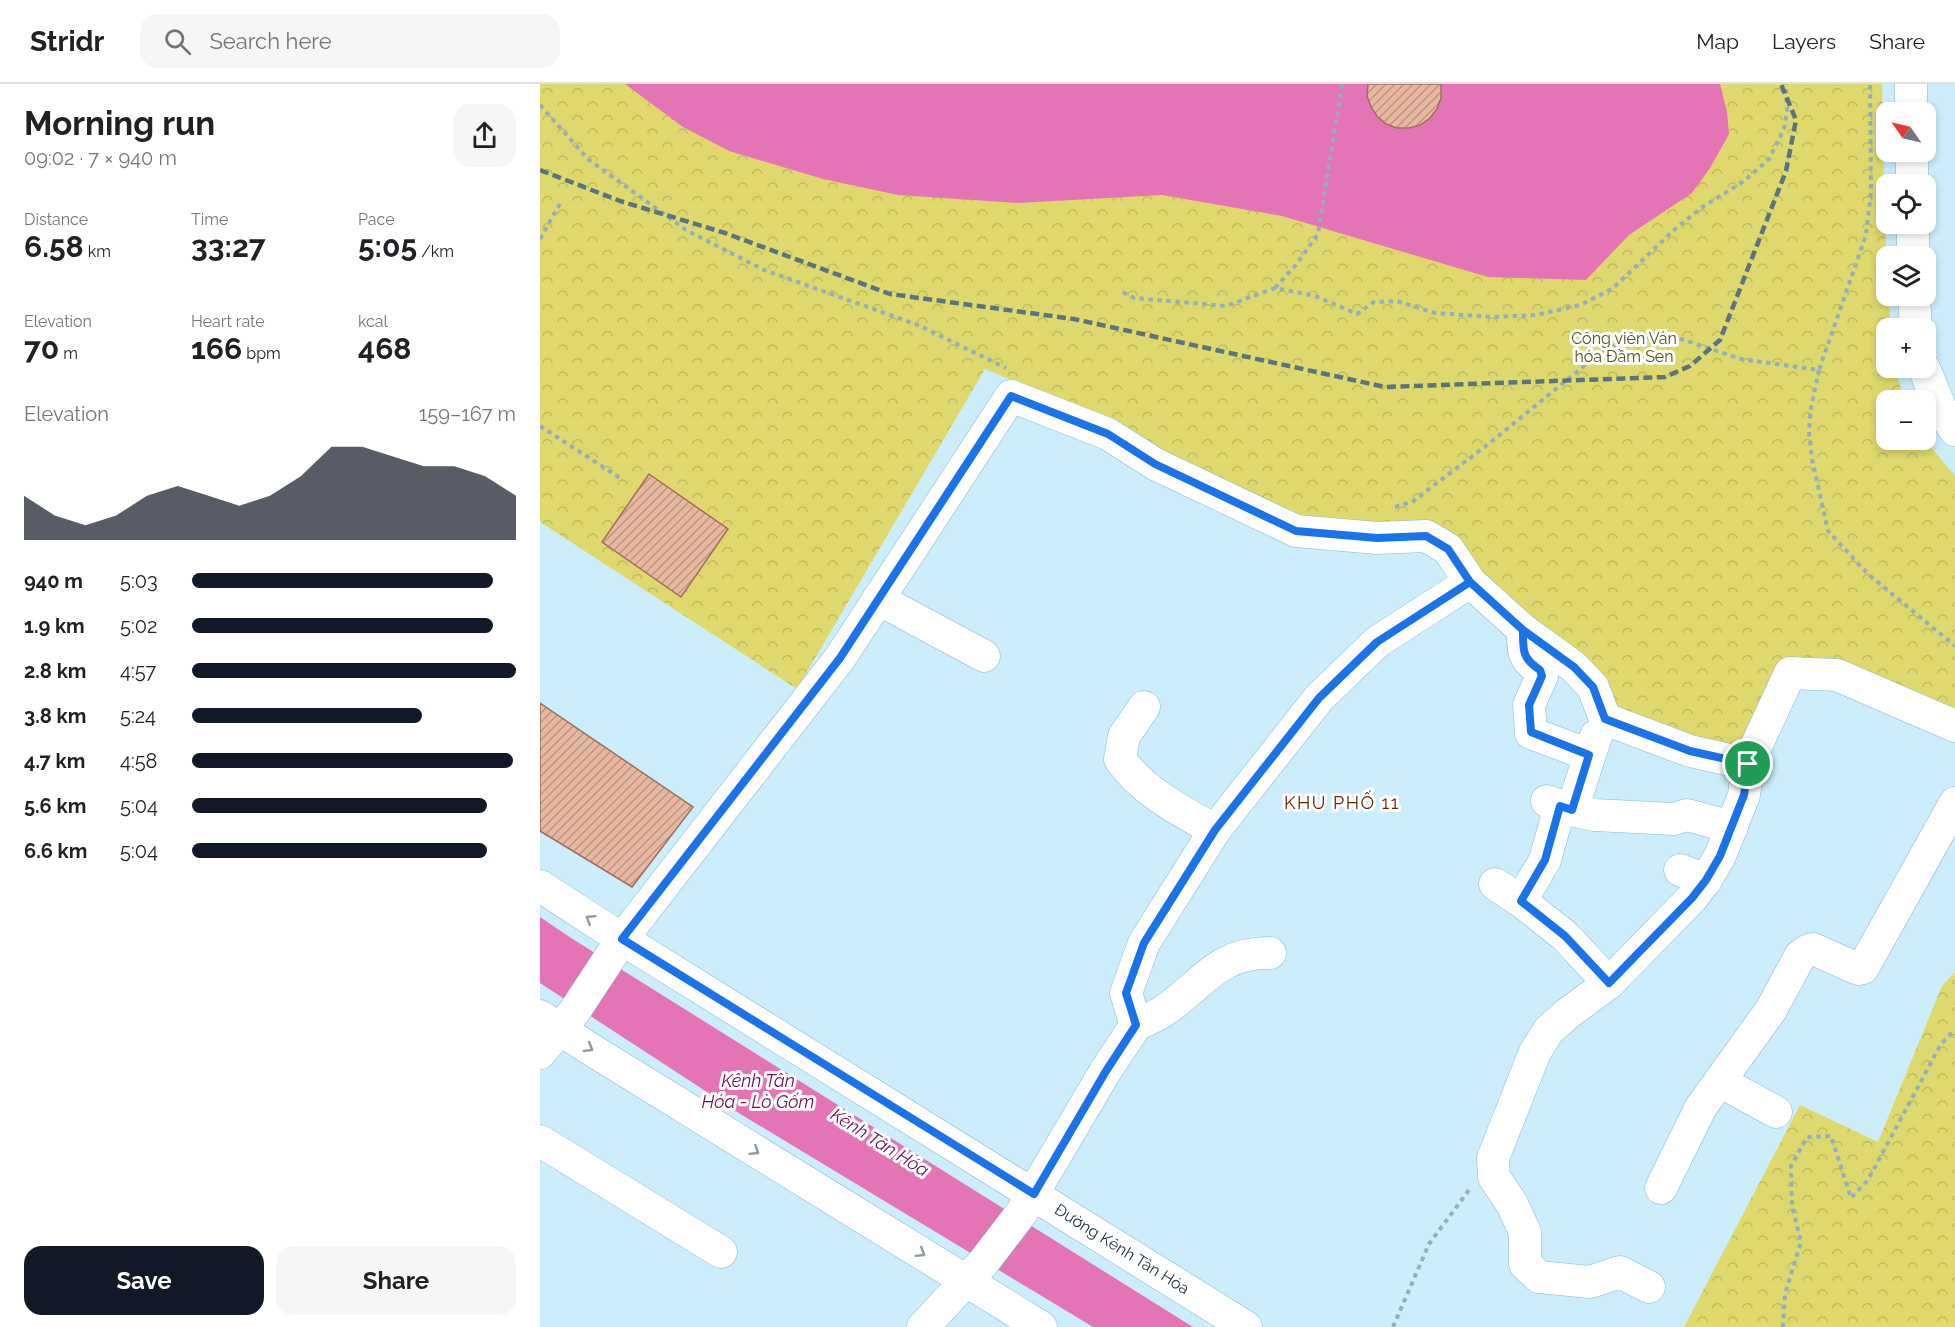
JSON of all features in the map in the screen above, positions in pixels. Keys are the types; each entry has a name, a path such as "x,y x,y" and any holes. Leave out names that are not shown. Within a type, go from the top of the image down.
{"street":[{"path":"1911,84 1911,102"},
{"path":"1928,378 1941,409 1955,430"},
{"path":"540,1053 558,1019 616,948 840,658 1011,396 1108,434 1155,464 1296,531 1377,538 1426,536 1448,549 1470,582 1523,630 1574,667 1593,687 1605,719 1690,751 1748,764"},
{"path":"1136,1025 1126,993 1144,943 1215,830 1327,690 1377,642 1470,582"},
{"path":"878,599 984,656"},
{"path":"1523,630 1523,650 1528,662 1540,670 1542,676 1529,705 1531,732 1589,755"},
{"path":"1649,1287 1620,1272 1590,1282 1539,1277 1525,1264 1525,1232 1512,1203 1494,1178 1493,1158 1535,1052 1549,1030 1609,983 1692,898 1693,875 1720,856 1744,795 1748,764 1790,673 1837,675 1955,726"},
{"path":"1144,707 1124,736 1120,759 1129,772 1164,801 1215,830"},
{"path":"1605,719 1589,755 1560,806 1545,860 1508,892 1565,936 1609,983"},
{"path":"1660,1188 1701,1107 1771,1011 1800,956 1813,949 1858,969 1863,968 1868,963 1955,803"},
{"path":"1560,806 1595,815 1626,818 1674,819 1687,815 1732,827"},
{"name":"Đường Kênh Tân Hóa","path":"540,886 616,948 1028,1203 1246,1327"},
{"path":"923,1327 975,1272 1028,1203 1136,1025 1162,1012 1223,963 1254,952 1270,952"},
{"path":"558,1019 975,1272 1041,1327"},
{"path":"1721,1082 1776,1112"},
{"path":"540,1141 721,1252"}],"path":[{"path":"1123,292 1134,298 1226,306 1275,288 1296,266 1318,234 1342,84"},
{"path":"1275,288 1315,296 1357,314 1374,302 1397,301 1435,313 1492,317 1536,315 1580,305 1612,289 1674,230 1701,208 1758,171 1769,159 1784,129 1787,111 1786,84"},
{"path":"1870,84 1871,192 1866,235 1818,370 1810,413 1809,432 1812,459 1827,531 1868,574 1955,646"},
{"path":"540,105 588,159 686,231 764,270 918,325 1010,370"},
{"path":"540,239 561,202"},
{"path":"1392,508 1412,502 1491,442 1606,348 1663,333 1741,359 1818,370"},
{"path":"540,426 620,478"},
{"path":"1783,1327 1785,1294 1801,1242 1792,1206 1791,1166 1807,1137 1831,1136 1851,1198 1868,1180 1941,1044 1955,1030"},
{"path":"1393,1327 1429,1244 1493,1158"}],"green space":[{"name":"Công viên Văn hóa Đầm Sen","path":"540,84 1882,84 1882,102 1876,102 1876,162 1884,162 1884,174 1876,174 1876,234 1886,234 1886,246 1876,246 1876,306 1889,306 1890,318 1876,318 1876,378 1897,378 1902,390 1876,390 1876,450 1933,450 1955,476 1955,717 1792,666 1756,737 1723,753 1611,714 1450,544 1296,525 1038,391 985,369 797,689 540,522"},
{"path":"1955,972 1955,1327 1684,1327 1800,1105 1878,1142 1942,986"}],"water":[{"path":"625,84 1720,84 1727,112 1729,134 1710,168 1692,193 1629,235 1586,280 1488,277 1282,216 1162,195 1018,203 898,195 823,179 729,151 683,127"},
{"name":"Kênh Tân Hóa - Lò Gốm","path":"540,917 1193,1327 1093,1327 742,1115 540,983"}],"building":[{"path":"1368,84 1441,84 1441,98 1430,118 1420,125 1397,128 1386,124 1371,107 1367,96"},
{"path":"649,474 728,529 681,597 602,542"},
{"path":"540,703 693,807 632,887 540,831"}],"railway":[{"path":"540,170 620,201 725,233 890,294 1074,319 1385,387 1665,377 1690,366 1720,340 1786,171 1796,120 1781,84"}],"district":[{"name":"KHU PHỐ 11","path":"1342,802"}],"route":[{"path":"1748,764 1690,751 1605,719 1593,687 1574,667 1523,630 1470,582 1377,642 1319,698 1215,830 1144,943 1126,993 1136,1025 1106,1071 1034,1194 622,939 736,795 840,658 1011,396 1108,434 1155,464 1296,531 1377,538 1426,536 1448,549 1470,582 1523,630 1523,650 1528,662 1540,670 1542,676 1529,705 1531,732 1589,755 1572,810 1560,806 1545,860 1521,901 1565,936 1609,983 1692,898 1706,880 1720,856 1744,795 1748,764"}],"water label":[{"name":"Kênh Tân Hóa","path":"880,1142"}]}
